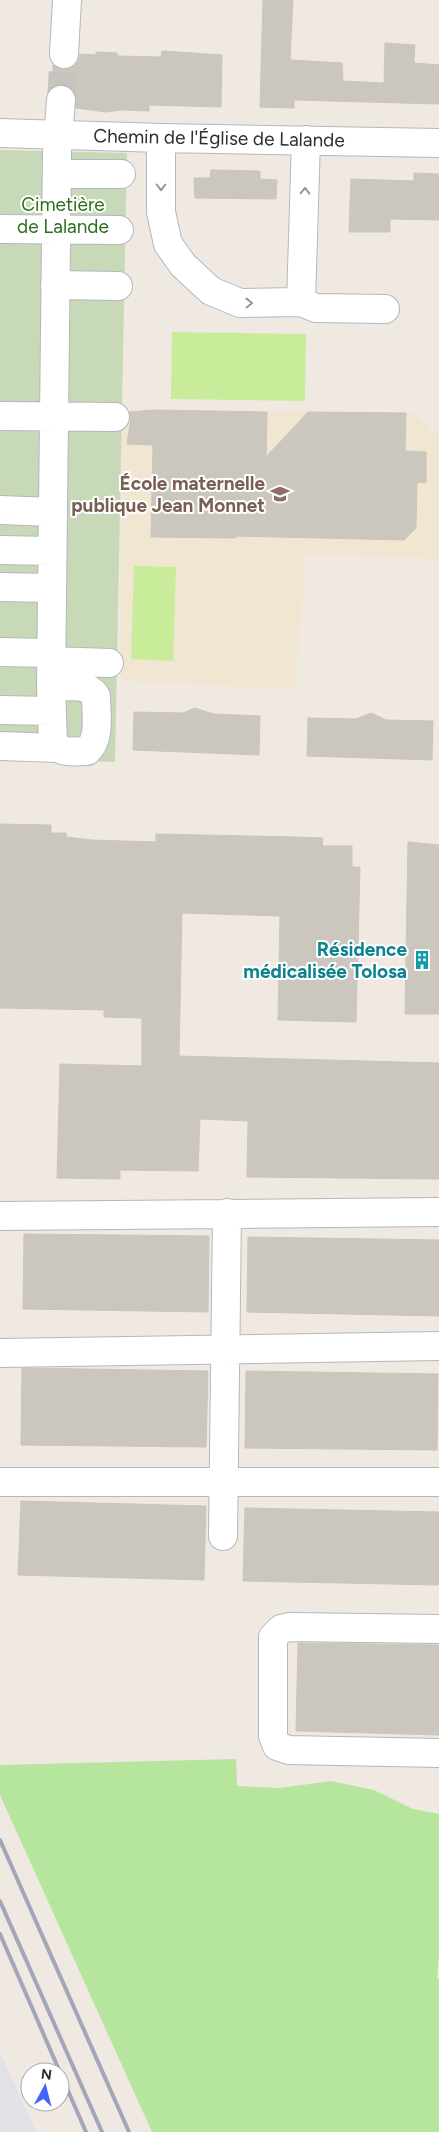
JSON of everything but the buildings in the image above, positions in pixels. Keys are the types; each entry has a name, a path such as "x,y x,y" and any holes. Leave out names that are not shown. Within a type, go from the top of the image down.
{"street":[{"path":"64,54 67,0"},
{"path":"57,748 53,741 51,678 51,551 57,174 61,100"},
{"name":"Chemin de l'Église de Lalande","path":"0,133 439,143"},
{"path":"162,138 162,212 168,244 183,265 211,291 240,303 301,302 316,308 384,309"},
{"path":"301,302 306,140"},
{"path":"57,174 121,174"},
{"path":"0,229 119,230"},
{"path":"55,285 118,286"},
{"path":"0,416 115,417"},
{"path":"0,510 52,512"},
{"path":"0,550 51,551"},
{"path":"0,587 51,588"},
{"path":"0,652 51,678 86,687 92,690 96,696 96,739 93,746 87,751 64,752 57,748 0,746"},
{"path":"0,710 51,678 109,663"},
{"path":"0,1216 439,1212"},
{"path":"223,1536 227,1213"},
{"path":"0,1353 439,1346"},
{"path":"0,1482 439,1482"},
{"path":"439,1629 290,1627 281,1629 273,1638 273,1736 277,1746 289,1750 439,1753"}],"shaded area":[{"name":"École maternelle publique Jean Monnet","path":"153,410 406,413 416,415 434,434 439,434 439,559 306,554 295,689 120,681 122,412"},
{"path":"0,2052 20,2096 20,2112 27,2112 36,2132 0,2132"}],"green space":[{"name":"Cimetière de Lalande","path":"0,150 127,153 115,762 0,759"},
{"path":"172,332 306,334 305,401 171,399"},
{"path":"134,566 176,567 173,661 131,659"},
{"path":"236,1759 237,1786 280,1788 331,1781 374,1790 413,1809 439,1814 439,1955 437,1978 439,1979 439,2132 152,2132 0,1795 0,1765"}],"tunnel":[{"path":"61,100 64,54"}],"railway":[{"path":"0,1840 129,2132"},
{"path":"0,1901 102,2132"},
{"path":"0,1934 86,2132"}],"place":[{"name":"École maternelle publique Jean Monnet","path":"280,494"},
{"name":"Résidence médicalisée Tolosa","path":"422,960"}]}
